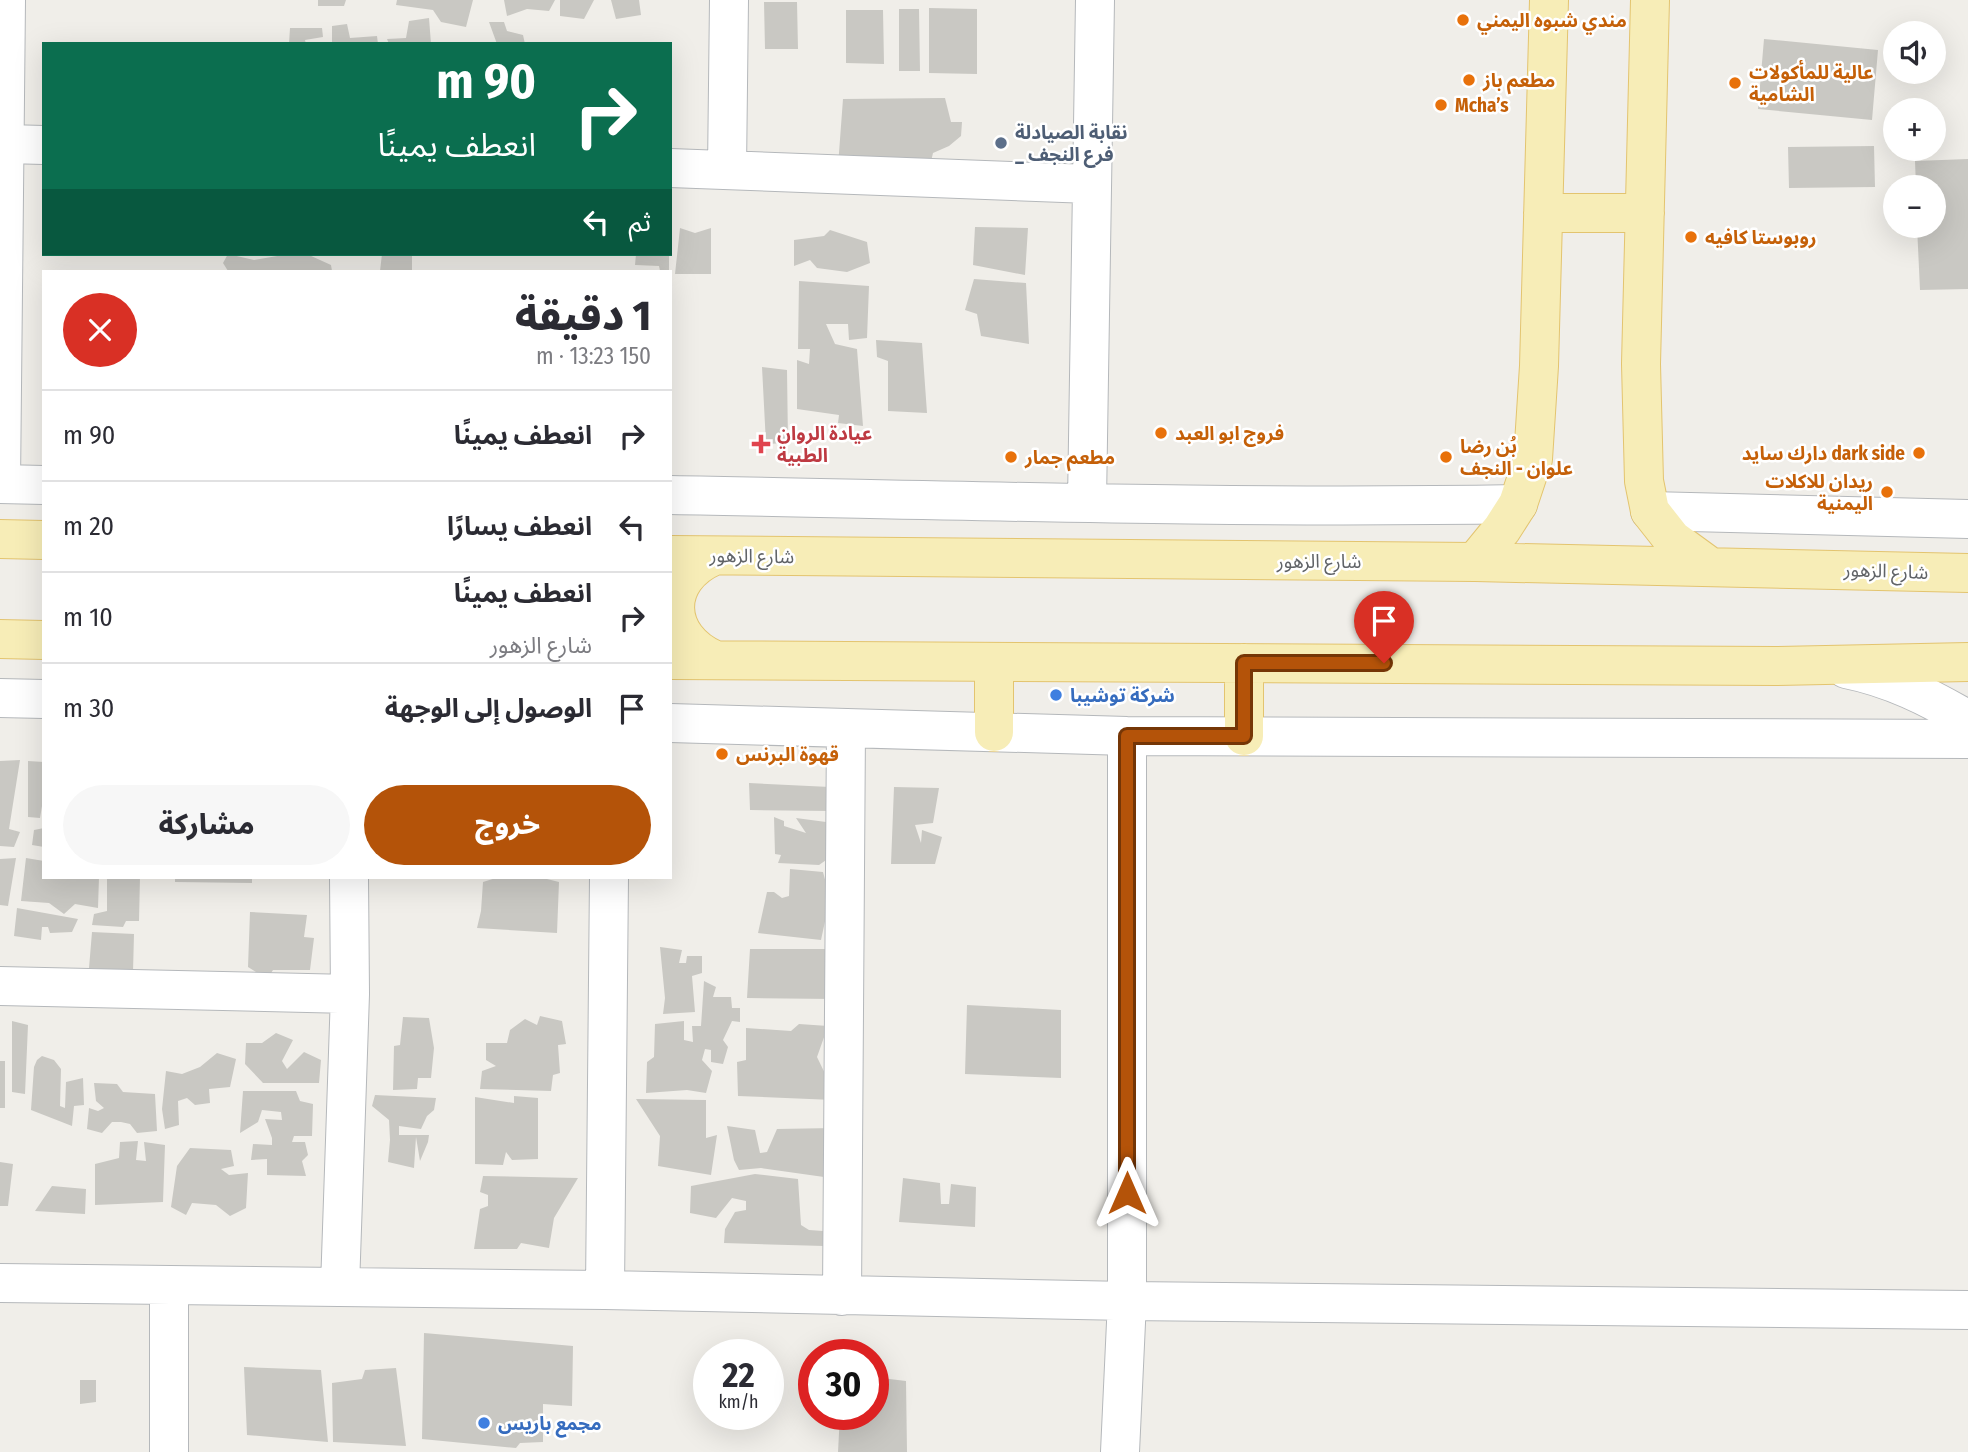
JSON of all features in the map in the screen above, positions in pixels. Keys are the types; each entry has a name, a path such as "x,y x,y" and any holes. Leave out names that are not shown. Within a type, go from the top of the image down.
{"main road":[{"path":"1475,562 1518,504 1533,459 1549,0"},
{"path":"1650,0 1642,432 1644,481 1650,511 1672,539 1709,566"},
{"path":"1543,213 1645,212"},
{"path":"0,539 42,540"},
{"name":"شارع الزهور","path":"672,555 1475,562 1968,573"},
{"path":"714,556 700,562 688,572 675,600 680,631 688,644 715,660"},
{"path":"0,639 42,640"},
{"path":"672,660 1827,665 1968,662"},
{"path":"994,662 994,732"},
{"path":"1244,663 1244,736"}],"street":[{"path":"6,0 1,484 42,485"},
{"path":"727,170 729,0"},
{"path":"1087,502 1095,0"},
{"path":"6,144 42,145"},
{"path":"672,168 1090,184"},
{"path":"672,495 1087,502 1518,504"},
{"path":"1650,511 1968,519"},
{"path":"1827,665 1877,675 1925,695 1968,720"},
{"path":"0,698 42,699"},
{"path":"672,723 1127,736 1968,739"},
{"path":"842,1296 845,728"},
{"path":"1120,1452 1127,1301 1127,736"},
{"path":"340,1287 350,994 349,879"},
{"path":"605,1290 609,879"},
{"path":"0,986 350,994"},
{"path":"0,1283 605,1290 1127,1301 1968,1310"},
{"path":"169,1286 169,1452"}],"building":[{"path":"318,0 346,0 344,6 318,6"},
{"path":"397,0 473,0 466,27 441,22 433,10 396,5"},
{"path":"504,0 555,0 549,11 527,9 507,16"},
{"path":"560,0 594,0 584,19 560,16"},
{"path":"611,0 639,0 641,15 616,19"},
{"path":"764,2 797,2 798,49 765,49"},
{"path":"929,8 977,9 977,74 929,73"},
{"path":"899,9 919,9 920,71 899,71"},
{"path":"846,10 883,10 884,64 846,63"},
{"path":"429,18 431,42 388,42 387,39 406,38 409,21"},
{"path":"489,22 504,22 507,31 523,35 525,42 496,42"},
{"path":"347,24 350,38 377,36 378,42 332,42 332,26"},
{"path":"290,28 322,28 323,37 306,42 289,42"},
{"path":"1764,39 1878,50 1872,120 1758,109"},
{"path":"945,98 951,122 962,122 961,136 949,146 933,153 929,170 838,166 843,99"},
{"path":"1874,146 1875,187 1789,188 1788,147"},
{"path":"1968,159 1968,289 1920,290 1918,238 1946,238 1946,175 1916,175 1915,161"},
{"path":"975,227 1028,228 1025,275 973,265"},
{"path":"680,228 695,233 711,228 711,274 675,274"},
{"path":"830,230 867,242 870,263 847,272 817,268 810,260 794,266 794,240 824,236"},
{"path":"227,256 254,260 277,256 311,256 331,265 332,270 227,270 223,263"},
{"path":"382,256 412,256 412,270 380,270"},
{"path":"636,256 669,256 669,270 660,270 659,266 635,265"},
{"path":"974,279 1026,283 1029,344 981,336 977,314 965,310"},
{"path":"799,281 869,286 867,338 849,340 848,324 826,324 835,344 857,349 863,426 838,423 839,415 797,409 797,360 809,364 810,349 798,349"},
{"path":"876,340 922,343 927,413 888,411 888,361 877,357"},
{"path":"762,367 787,370 788,443 766,444"},
{"path":"20,760 9,829 20,832 14,847 0,846 0,761"},
{"path":"28,761 42,762 40,818 28,817"},
{"path":"749,783 830,787 832,811 750,810"},
{"path":"894,787 939,788 933,823 915,825 921,843 922,830 942,837 935,864 891,864"},
{"path":"774,817 784,821 784,826 806,833 796,818 826,822 829,858 819,865 778,863 781,855 775,854"},
{"path":"42,828 42,847 32,845 34,830"},
{"path":"16,858 8,906 0,905 0,859"},
{"path":"26,858 42,861 42,879 99,879 98,908 75,904 64,914 49,903 21,901"},
{"path":"790,869 823,872 830,898 821,940 758,933 767,892 774,892 782,898 789,896"},
{"path":"107,879 140,879 139,921 126,921 123,927 92,925 94,914 107,911"},
{"path":"175,879 252,879 252,883 175,882"},
{"path":"493,879 547,879 559,882 557,933 477,928 483,882"},
{"path":"17,908 78,919 72,932 50,933 48,927 42,927 41,940 14,936"},
{"path":"250,912 307,915 304,937 314,938 310,970 273,970 267,979 248,967"},
{"path":"92,932 134,934 133,972 89,968"},
{"path":"660,947 682,950 679,963 686,963 687,956 702,956 702,973 692,976 695,1012 663,1014 665,998"},
{"path":"750,949 837,949 834,999 747,998"},
{"path":"704,981 716,987 713,997 731,997 732,1008 740,1008 740,1022 732,1021 723,1040 728,1047 723,1064 711,1062 711,1050 705,1049 702,1060 712,1071 706,1093 687,1090 646,1093 647,1062 654,1057 655,1024 684,1021 684,1040 693,1042 692,1026 701,1026"},
{"path":"967,1005 1061,1010 1061,1078 965,1074"},
{"path":"540,1016 562,1021 566,1044 558,1045 560,1073 553,1075 551,1091 480,1089 482,1071 496,1066 486,1060 486,1043 507,1043 510,1030 525,1019 537,1025"},
{"path":"403,1017 429,1018 434,1048 431,1078 418,1078 417,1089 393,1090 394,1046 400,1045"},
{"path":"12,1021 28,1025 25,1094 12,1092"},
{"path":"799,1024 828,1026 817,1057 831,1086 833,1100 738,1096 737,1062 746,1060 746,1028 791,1031"},
{"path":"276,1033 293,1040 282,1061 287,1069 304,1052 321,1060 319,1083 263,1083 245,1064 246,1043 262,1043"},
{"path":"217,1053 236,1059 230,1087 209,1089 210,1103 195,1105 187,1098 178,1101 179,1125 165,1129 162,1109 166,1071 182,1074 200,1067"},
{"path":"42,1056 54,1060 61,1069 60,1106 65,1108 66,1082 83,1078 84,1105 74,1106 72,1126 31,1110 34,1067"},
{"path":"0,1061 5,1061 5,1108 0,1108"},
{"path":"94,1083 117,1084 123,1092 155,1094 157,1131 137,1133 130,1124 121,1122 112,1122 102,1133 87,1129 89,1108 98,1111 104,1108 96,1101"},
{"path":"243,1091 296,1091 300,1101 313,1104 312,1136 294,1136 292,1142 305,1142 308,1155 302,1161 306,1176 267,1175 267,1159 251,1160 253,1144 272,1145 265,1119 282,1120 281,1112 262,1110 258,1122 240,1133"},
{"path":"375,1095 436,1098 434,1110 427,1116 421,1129 399,1126 399,1135 429,1135 420,1161 416,1137 414,1168 388,1162 389,1120 372,1106"},
{"path":"514,1096 538,1098 538,1159 512,1160 506,1152 503,1165 475,1164 475,1097 514,1103"},
{"path":"636,1099 706,1100 706,1138 717,1135 711,1175 658,1166 660,1136"},
{"path":"727,1126 755,1130 760,1153 767,1152 777,1129 834,1128 824,1177 761,1168 739,1170 734,1160"},
{"path":"138,1141 136,1160 146,1161 144,1142 165,1145 163,1202 95,1205 95,1164 119,1158 120,1142"},
{"path":"190,1148 231,1150 234,1166 221,1169 229,1175 248,1173 246,1208 230,1216 216,1205 192,1203 186,1215 171,1207 177,1166"},
{"path":"0,1162 13,1164 8,1206 0,1206"},
{"path":"755,1174 798,1179 801,1225 809,1230 823,1231 824,1246 724,1243 725,1229 735,1212 746,1210 746,1201 732,1198 716,1218 690,1213 691,1186"},
{"path":"483,1176 578,1178 554,1218 549,1248 521,1243 517,1249 474,1249 480,1209 488,1206 488,1195 480,1192"},
{"path":"903,1178 940,1183 941,1204 949,1204 951,1184 976,1187 975,1227 899,1222"},
{"path":"52,1186 86,1189 85,1214 35,1211"},
{"path":"424,1333 573,1346 572,1406 543,1404 543,1442 520,1443 516,1448 422,1439"},
{"path":"244,1367 321,1370 328,1442 247,1435"},
{"path":"396,1368 406,1446 333,1442 332,1383 362,1379 365,1370"},
{"path":"889,1379 906,1381 907,1452 838,1452 839,1430 889,1430"},
{"path":"80,1380 96,1380 96,1402 80,1404"}],"place":[{"name":"مندي شبوه اليمني","path":"1463,20"},
{"name":"مطعم باز","path":"1469,80"},
{"name":"عالية للمأكولات الشامية","path":"1735,83"},
{"name":"Mcha’s","path":"1441,105"},
{"name":"نقابة الصيادلة _ فرع النجف","path":"1001,143"},
{"name":"روبوستا كافيه","path":"1691,237"},
{"name":"فروج ابو العبد","path":"1161,433"},
{"name":"عيادة الروان الطبية","path":"761,444"},
{"name":"دارك سايد dark side","path":"1919,453"},
{"name":"مطعم جمار","path":"1011,457"},
{"name":"بُن رضا علوان - النجف","path":"1446,457"},
{"name":"ريدان للاكلات اليمنية","path":"1887,492"},
{"name":"شركة توشيبا","path":"1056,695"},
{"name":"قهوة البرنس","path":"722,754"},
{"name":"مجمع باريس","path":"484,1423"}],"route":[{"path":"1127,1193 1127,736 1244,736 1244,663 1384,663"}]}
